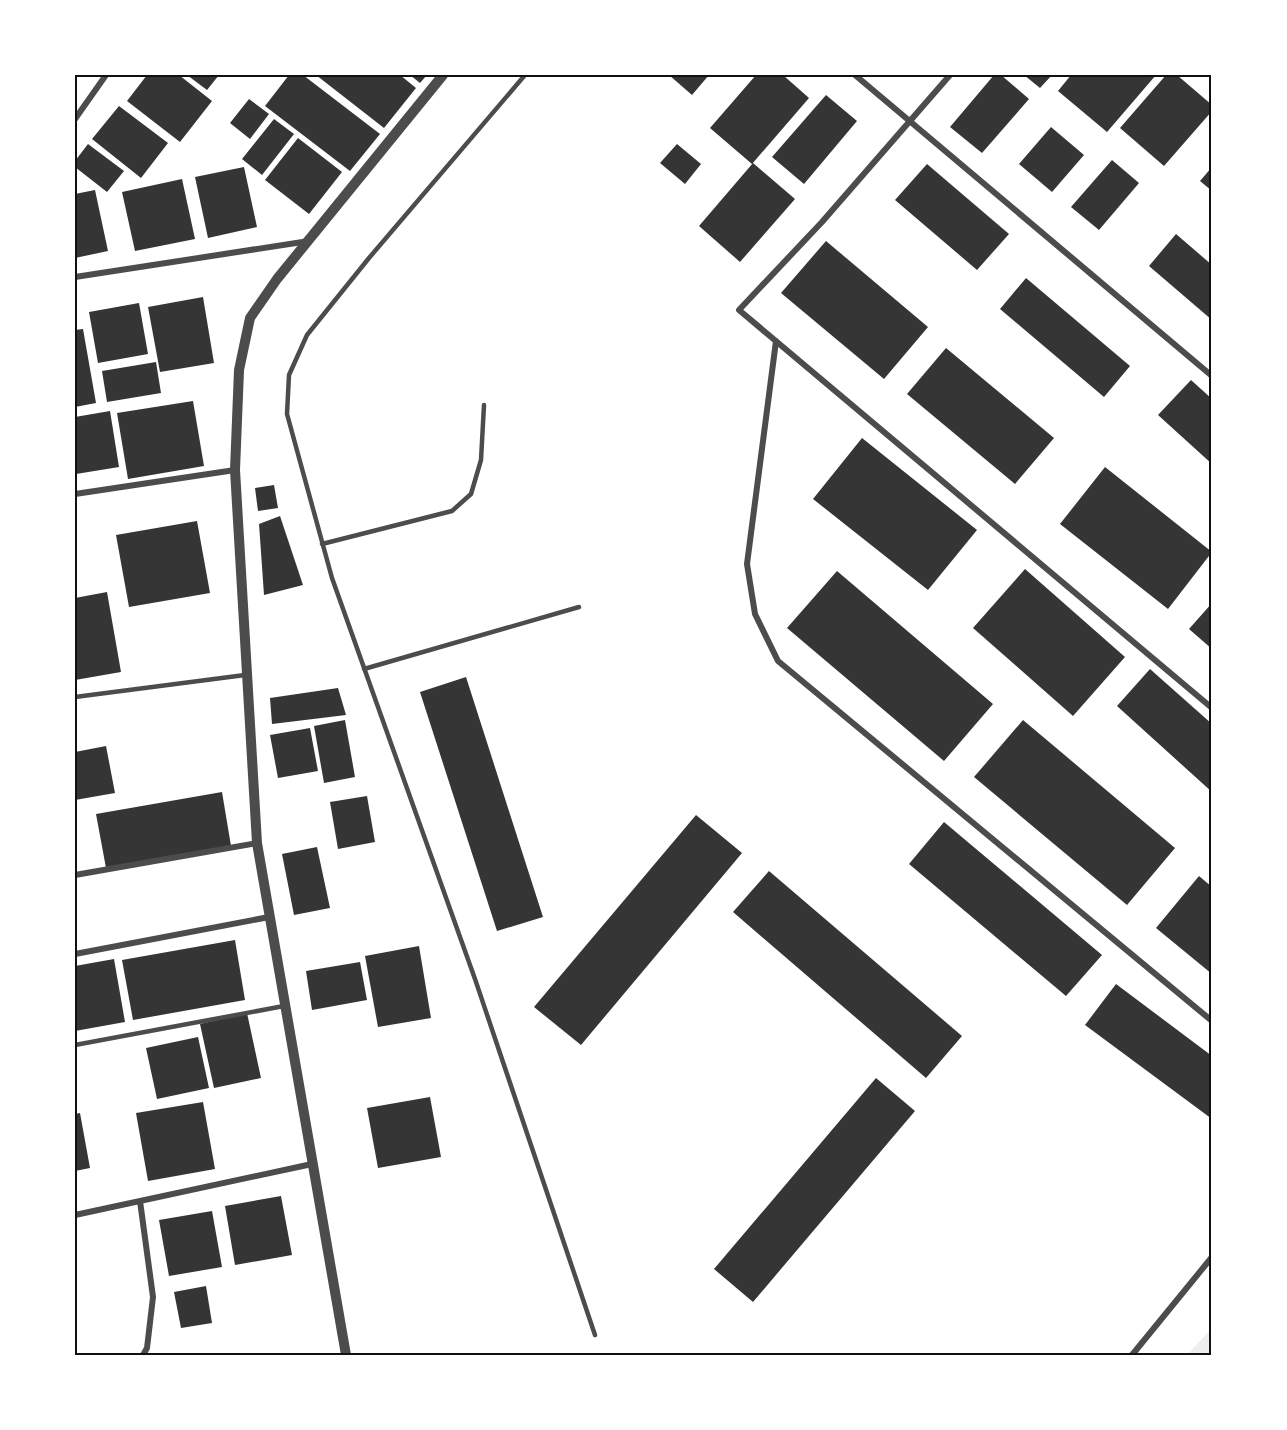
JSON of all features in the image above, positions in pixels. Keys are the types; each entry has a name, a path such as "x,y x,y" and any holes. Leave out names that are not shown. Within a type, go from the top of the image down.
{"street":[{"path":"75,119 106,75"},
{"path":"346,1355 257,843 235,470 240,370 250,318 309,240 442,75"},
{"path":"855,75 1212,376"},
{"path":"950,75 822,222 739,310 1212,708"},
{"path":"75,277 309,240"},
{"path":"776,341 747,564 755,614 778,661 1212,1021"},
{"path":"75,494 235,470"},
{"path":"75,876 257,843"},
{"path":"75,954 269,917"},
{"path":"75,1215 312,1164"},
{"path":"140,1201 153,1298 147,1348 143,1355"},
{"path":"1132,1355 1212,1257"}],"lane":[{"path":"525,75 369,258 307,335 289,375 287,414 322,544 364,669 475,979 596,1335"},
{"path":"322,544 452,511 471,494 481,460 484,405"},
{"path":"364,669 579,607"},
{"path":"75,697 248,675"},
{"path":"75,1045 284,1006"}],"shaded area":[{"path":"1212,1328 1212,1355 1187,1355"}],"building":[{"path":"147,75 179,75 212,101 180,142 127,101"},
{"path":"187,75 219,75 207,90"},
{"path":"289,75 303,75 380,134 350,171 265,106"},
{"path":"316,75 400,75 416,88 384,128"},
{"path":"410,75 427,75 420,83"},
{"path":"669,75 709,75 692,95"},
{"path":"756,75 783,75 809,98 752,164 710,128"},
{"path":"994,75 1001,75 1029,99 982,153 950,127"},
{"path":"1024,75 1052,75 1040,88"},
{"path":"1071,75 1156,75 1107,132 1058,91"},
{"path":"1166,75 1177,75 1212,105 1212,111 1164,166 1120,128"},
{"path":"826,95 857,121 804,184 772,157"},
{"path":"249,99 269,114 250,139 230,123"},
{"path":"119,106 168,143 141,178 92,139"},
{"path":"274,119 294,134 262,175 242,159"},
{"path":"1051,127 1084,155 1052,192 1019,164"},
{"path":"298,138 342,172 309,214 265,180"},
{"path":"88,144 124,171 107,192 75,167 75,161"},
{"path":"677,144 701,164 685,184 660,163"},
{"path":"1112,160 1139,183 1099,230 1071,207"},
{"path":"753,163 795,199 740,262 699,226"},
{"path":"927,164 1009,234 977,270 895,200"},
{"path":"244,167 257,227 208,238 195,177"},
{"path":"1212,167 1212,191 1200,181"},
{"path":"182,179 195,239 135,251 122,192"},
{"path":"95,190 108,251 75,258 75,194"},
{"path":"1176,234 1212,265 1212,320 1149,266"},
{"path":"826,241 928,327 884,379 781,293"},
{"path":"1026,278 1130,366 1104,397 1000,309"},
{"path":"203,297 214,363 160,372 148,307"},
{"path":"139,303 148,354 98,363 89,312"},
{"path":"83,329 96,403 75,407 75,330"},
{"path":"946,348 1054,438 1015,484 907,394"},
{"path":"156,362 161,393 107,402 102,371"},
{"path":"1191,380 1212,399 1212,464 1158,415"},
{"path":"193,401 204,466 128,479 117,413"},
{"path":"110,411 119,467 76,474 75,417"},
{"path":"862,438 977,530 928,590 813,499"},
{"path":"1105,467 1212,552 1168,609 1060,524"},
{"path":"274,485 278,508 258,511 255,488"},
{"path":"280,516 303,585 264,595 259,524"},
{"path":"197,521 210,593 129,607 116,535"},
{"path":"1025,569 1125,657 1073,716 973,628"},
{"path":"837,571 993,704 944,761 787,628"},
{"path":"107,592 121,672 75,680 75,598"},
{"path":"1212,603 1212,649 1189,629"},
{"path":"1150,669 1212,724 1212,792 1117,706"},
{"path":"466,677 543,917 497,931 420,692"},
{"path":"338,688 346,715 272,724 270,698"},
{"path":"345,720 355,777 324,783 314,726"},
{"path":"1023,720 1175,848 1127,905 974,777"},
{"path":"310,728 318,771 278,778 270,735"},
{"path":"106,746 115,793 75,800 75,752"},
{"path":"222,792 231,846 106,868 96,814"},
{"path":"367,796 375,842 338,849 330,802"},
{"path":"696,815 742,853 581,1045 534,1007"},
{"path":"944,822 1102,955 1066,996 909,864"},
{"path":"317,847 330,908 294,915 282,854"},
{"path":"769,871 962,1036 926,1078 733,912"},
{"path":"1199,876 1212,887 1212,974 1156,928"},
{"path":"235,940 245,1000 133,1020 122,960"},
{"path":"419,946 431,1018 378,1027 365,956"},
{"path":"114,959 125,1022 75,1031 75,966"},
{"path":"360,962 367,1000 312,1010 306,971"},
{"path":"1116,984 1212,1056 1212,1119 1085,1025"},
{"path":"247,1013 261,1078 214,1088 200,1024"},
{"path":"198,1037 209,1088 157,1099 146,1048"},
{"path":"876,1078 915,1111 753,1302 714,1269"},
{"path":"430,1097 441,1157 378,1168 367,1108"},
{"path":"203,1102 215,1169 148,1181 136,1113"},
{"path":"80,1113 90,1168 75,1171 75,1114"},
{"path":"281,1196 292,1255 235,1265 225,1206"},
{"path":"212,1211 222,1267 169,1276 159,1220"},
{"path":"206,1286 212,1323 181,1328 174,1292"}]}
